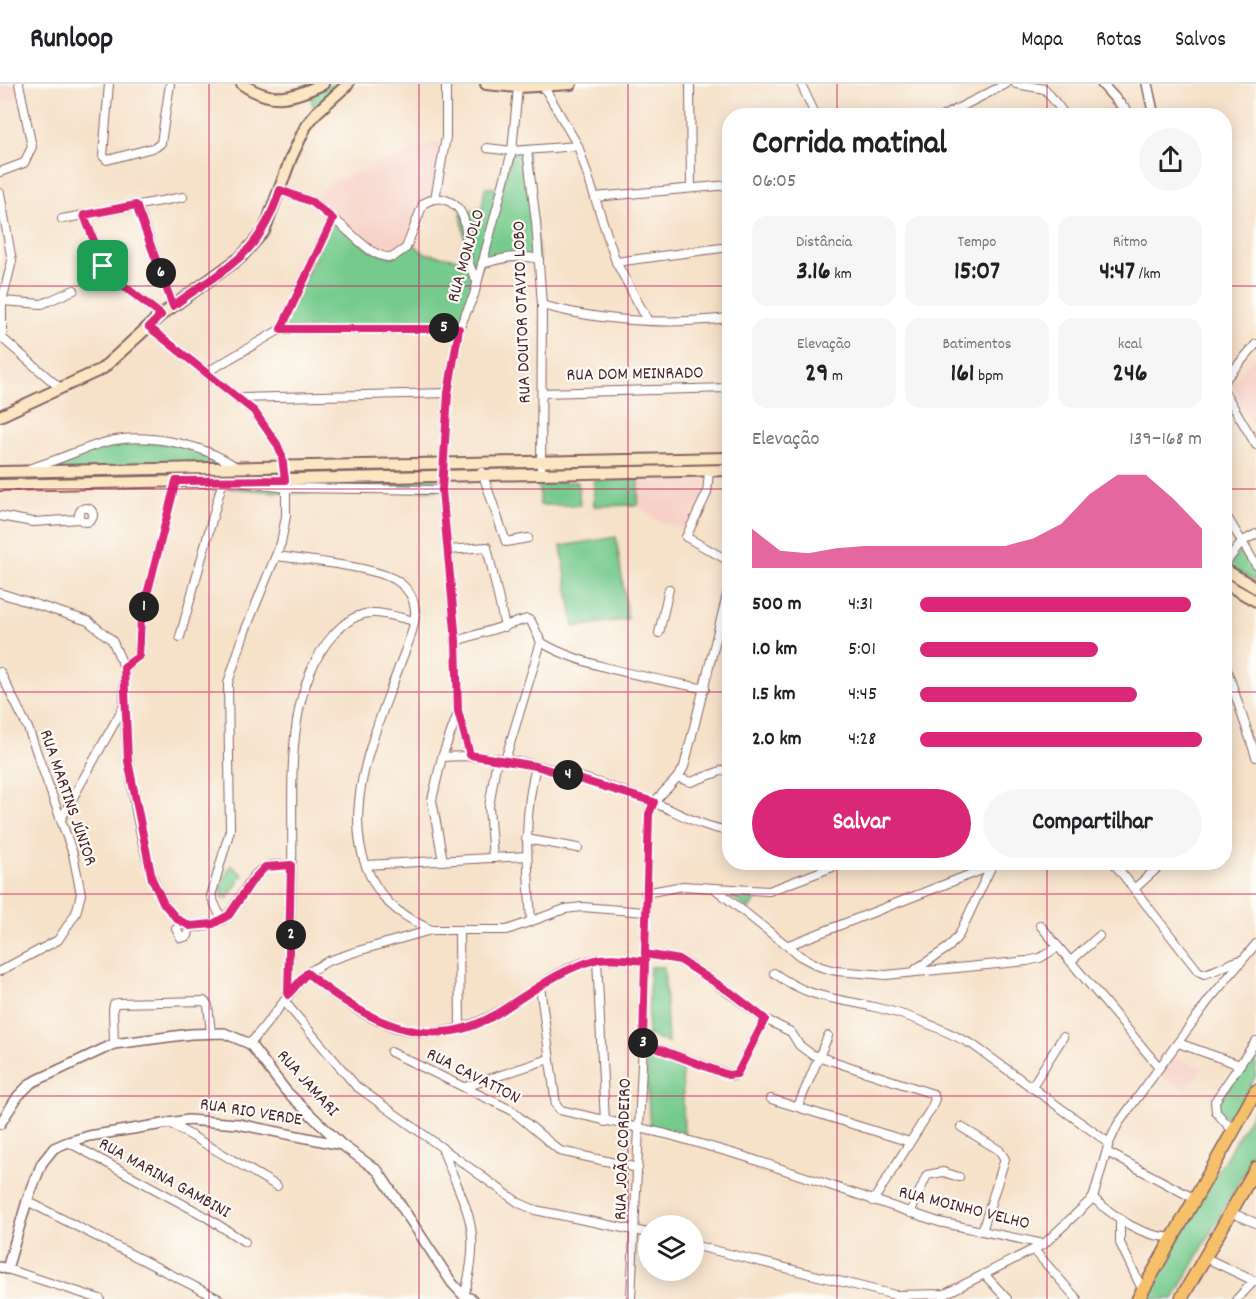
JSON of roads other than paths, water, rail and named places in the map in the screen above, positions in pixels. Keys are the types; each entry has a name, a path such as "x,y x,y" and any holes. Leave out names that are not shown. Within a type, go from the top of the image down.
{"main road":[{"path":"242,84 261,94 279,98 293,97 308,87 323,84"},
{"path":"486,84 518,87 571,84"},
{"path":"0,416 102,369 161,315 230,266 254,245 272,214 306,126 316,112 349,86"},
{"path":"0,485 61,478 236,467 722,458"},
{"path":"0,472 24,470 61,478 223,480 285,484 442,477 722,470"},
{"path":"1232,572 1256,588"},
{"path":"1232,588 1256,601"},
{"path":"1141,1295 1256,1091"},
{"path":"1182,1299 1256,1168"}],"street":[{"path":"0,172 24,162 32,147 19,84"},
{"path":"109,84 103,145 106,160 158,146 162,139 170,84"},
{"path":"435,199 446,137 446,84"},
{"path":"690,84 692,188"},
{"path":"801,84 812,108"},
{"path":"959,108 1006,84"},
{"path":"1016,84 1045,89 1060,108"},
{"path":"1102,84 1124,108"},
{"path":"1146,84 1152,108"},
{"name":"RUA MONJOLO","path":"470,755 458,711 456,641 442,490 448,393 459,329 477,281 512,150 518,87"},
{"path":"544,87 578,146 616,262 648,321"},
{"path":"487,148 527,150 578,146"},
{"name":"RUA DOUTOR OTAVIO LOBO","path":"527,150 542,305 541,474"},
{"path":"595,197 722,186"},
{"path":"280,190 312,202 350,230 377,255 393,257 406,248 410,241 423,204 435,199 448,201 461,213 466,228 468,261 477,281"},
{"path":"0,193 12,261 2,302 2,338 60,388"},
{"path":"62,219 183,197"},
{"path":"136,205 173,306"},
{"path":"84,215 106,272 161,315"},
{"path":"281,329 333,219"},
{"path":"616,262 722,248"},
{"path":"482,264 503,257 527,256 539,259"},
{"path":"2,302 42,303 74,290"},
{"path":"542,305 582,316 648,321 722,318"},
{"path":"149,327 240,398 270,432 280,450 283,466 284,530 277,556 245,631 228,683 230,830 211,896 222,920"},
{"path":"207,372 281,329 459,329"},
{"path":"1232,372 1256,344"},
{"name":"RUA DOM MEINRADO","path":"542,393 722,388"},
{"path":"240,398 448,393"},
{"path":"1232,405 1256,446"},
{"path":"24,470 65,459 89,447 109,441 165,441 216,454 236,467"},
{"path":"61,478 65,459"},
{"path":"479,462 506,542 528,538"},
{"path":"709,471 707,493 686,534 689,540 722,557"},
{"path":"180,638 223,480"},
{"path":"124,667 139,656 141,618 176,481"},
{"path":"285,484 442,490"},
{"path":"0,516 33,522 80,519"},
{"path":"1232,524 1256,565"},
{"path":"1232,556 1243,541 1256,534"},
{"path":"448,550 487,547 505,627"},
{"path":"277,556 389,576 408,590 415,610 414,621 365,770 357,820 359,842 375,884 391,905 431,930"},
{"path":"659,633 669,589"},
{"path":"0,593 88,621 112,640 124,667 128,761 152,879 164,904 187,924 204,926 222,920 234,909 261,870 270,865 291,865"},
{"path":"414,621 373,613 359,615 339,628 327,642 312,667 297,712 286,998 356,1086 519,1203 536,1210 636,1230"},
{"path":"654,802 679,778 705,689 722,617"},
{"path":"456,641 527,619 531,621 541,642 560,652 614,668 705,689"},
{"path":"493,858 489,807 501,759 541,642"},
{"name":"RUA MARTINS JÚNIOR","path":"0,672 28,728 79,874 81,894 76,914 58,940 0,971"},
{"path":"1232,681 1253,735 1256,757"},
{"path":"61,819 124,706"},
{"path":"442,861 432,801 442,758 458,711"},
{"path":"442,758 470,755 536,766 654,802 704,825 722,829"},
{"path":"531,921 526,839 527,803 536,766"},
{"path":"679,778 691,782 722,771"},
{"name":"RUA JOÃO CORDEIRO","path":"631,1299 643,1043 645,893 649,814 654,802"},
{"path":"526,839 578,848"},
{"path":"366,865 527,856"},
{"path":"645,893 696,885 769,891 825,870"},
{"path":"789,945 978,870"},
{"path":"912,971 949,947 959,935 990,870"},
{"path":"1119,870 1198,971 1204,974 1229,962 1242,960"},
{"path":"1134,889 1155,870"},
{"path":"714,888 807,960 836,971 868,975 1027,961 1040,958 1058,946"},
{"path":"0,1124 18,1096 31,1083 114,1044 211,1033 233,1035 250,1044 307,973 348,954 431,930 507,930 565,909 582,907 645,912"},
{"path":"1040,925 1159,1067"},
{"path":"459,930 459,1029"},
{"path":"1071,961 1099,936"},
{"name":"RUA MOINHO VELHO","path":"549,1059 556,1105 566,1113 673,1136 746,1157 910,1213 1044,1244 1093,1198 1108,1148 1119,1124 1159,1067 1255,946"},
{"path":"307,973 352,1006 400,1030 435,1033 459,1029 487,1020 568,970 597,959 645,957 685,963 765,1019 791,1032 804,1050 928,1090 935,1099 873,1201"},
{"path":"597,959 605,1122"},
{"path":"774,973 796,989 816,996 876,1007 954,1034 974,1045 1108,1148 1195,1199"},
{"path":"465,1087 549,1059 540,986"},
{"path":"114,1044 114,1004 204,1001 208,1005 211,1033"},
{"path":"643,1043 733,1076 739,1070 765,1019"},
{"path":"798,1106 828,1036"},
{"path":"1031,1088 1063,1037"},
{"path":"1233,1131 1216,1112 1215,1101 1256,1041"},
{"path":"1178,1043 1240,1065"},
{"name":"RUA JAMARI","path":"250,1044 286,1091 342,1145"},
{"name":"RUA CAVATTON","path":"391,1052 511,1110 560,1151 638,1168"},
{"path":"771,1099 910,1142"},
{"name":"RUA RIO VERDE","path":"3,1268 27,1201 47,1154 54,1148 89,1136 168,1122 211,1120 342,1145 378,1170 452,1283 468,1297"},
{"path":"168,1122 277,1186"},
{"path":"304,1138 318,1134 321,1130 320,1124"},
{"path":"961,1127 999,1150 1005,1159 982,1231"},
{"name":"RUA MARINA GAMBINI","path":"68,1142 203,1215 245,1242"},
{"path":"443,1150 469,1210 473,1228 473,1258 468,1297"},
{"path":"910,1213 927,1175 943,1172 959,1177"},
{"path":"1093,1198 1120,1219 1161,1238 1175,1237"},
{"path":"27,1201 219,1299"},
{"path":"1232,1213 1256,1223"},
{"path":"1120,1219 1120,1243 1136,1273 1141,1295"},
{"path":"1161,1238 1168,1249"},
{"path":"704,1248 895,1295 944,1296 1044,1244"},
{"path":"1034,1250 1077,1299"},
{"path":"1206,1258 1255,1281 1237,1299"},
{"path":"3,1268 100,1299"},
{"path":"1136,1273 1154,1272"},
{"path":"984,1274 1007,1299"}]}
